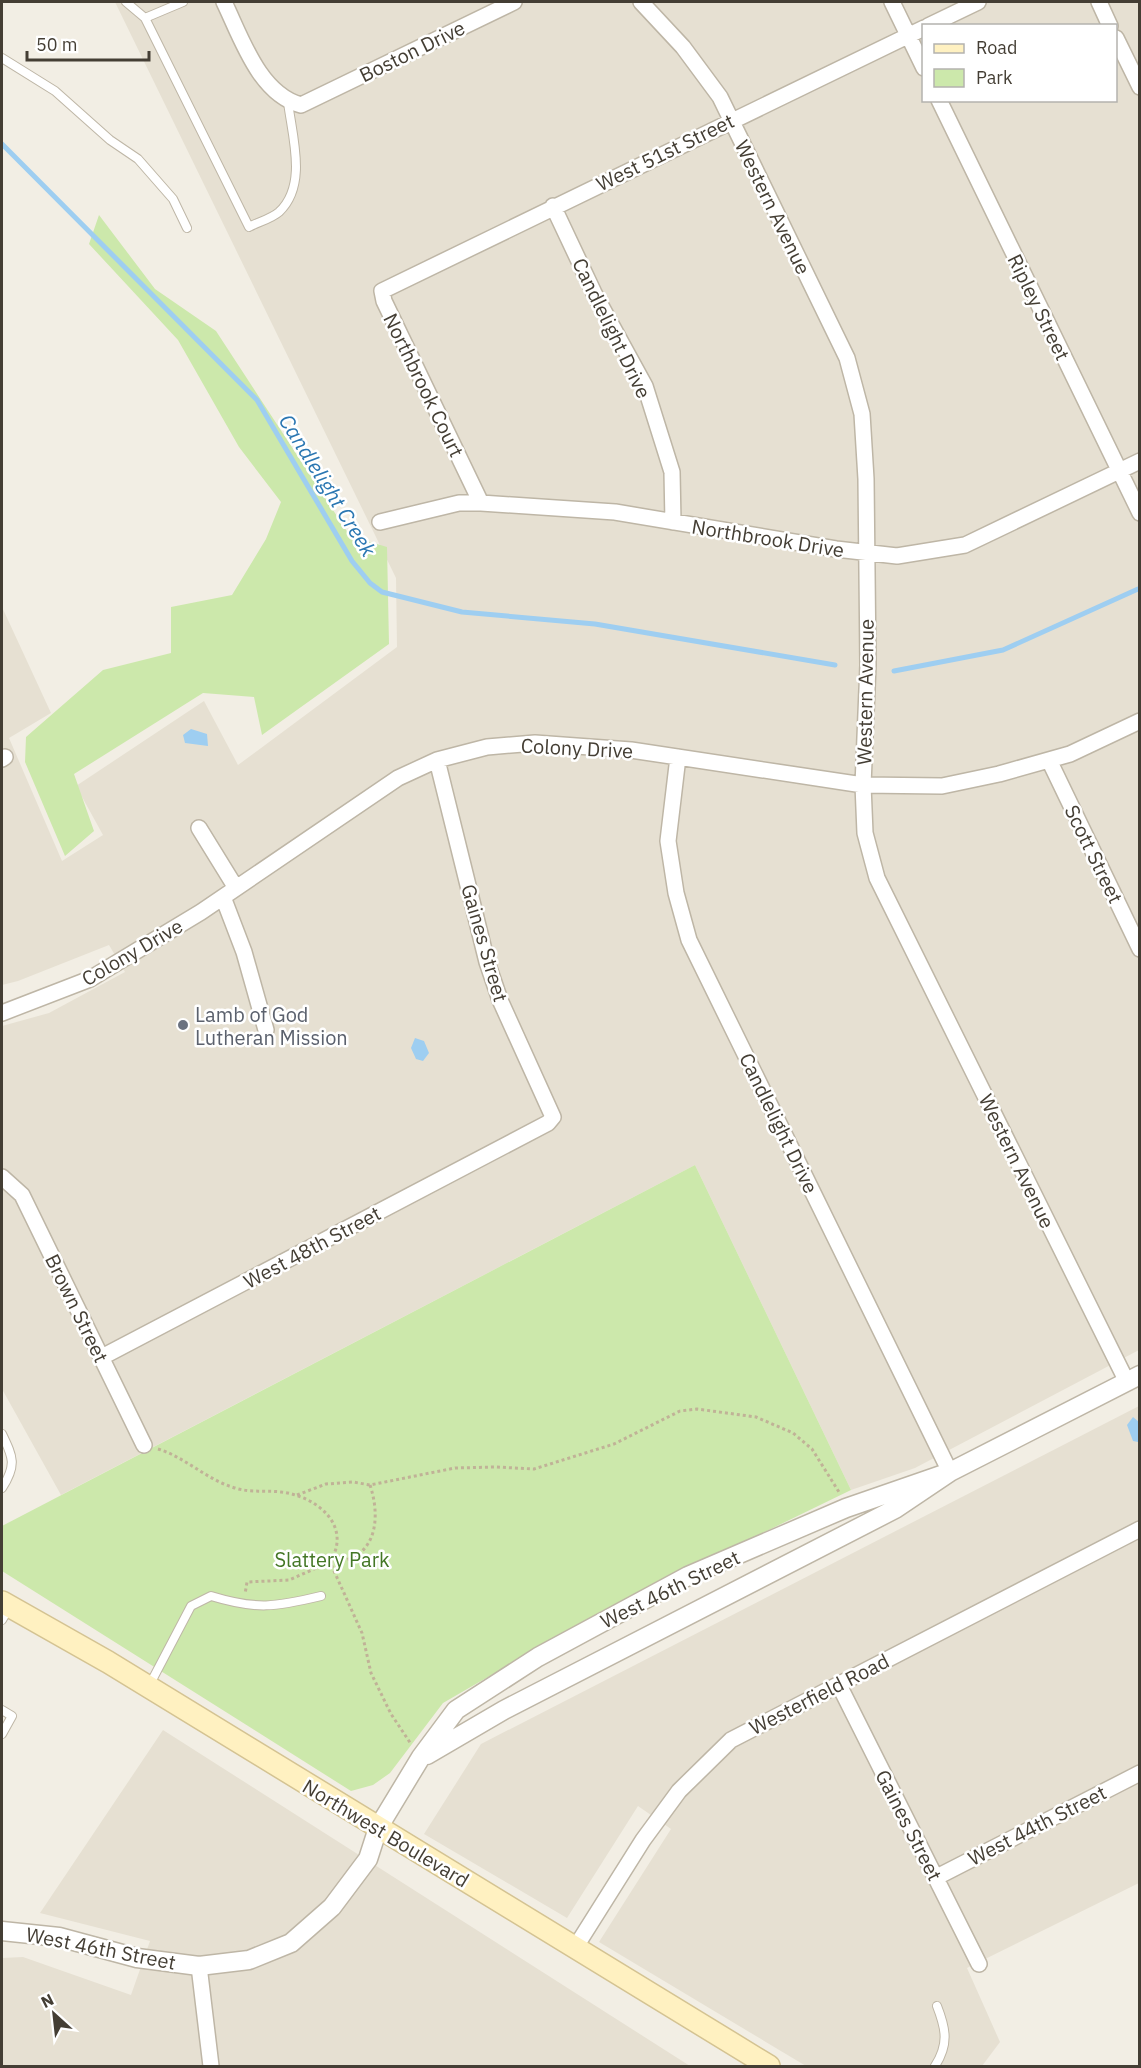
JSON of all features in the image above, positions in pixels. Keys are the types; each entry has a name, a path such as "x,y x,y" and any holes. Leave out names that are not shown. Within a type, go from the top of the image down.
{"main road":[{"name":"Northwest Boulevard","path":"4,1609 149,1688 769,2067"}],"street":[{"path":"224,2 266,82 288,102"},
{"name":"Boston Drive","path":"288,102 301,105 514,2"},
{"name":"Western Avenue","path":"641,2 683,47 720,97 847,358 862,414 868,665 863,785 865,832 877,878 1133,1378"},
{"path":"892,2 922,64"},
{"path":"932,24 978,2"},
{"path":"1099,2 1109,24"},
{"name":"West 51st Street","path":"406,277 922,29"},
{"path":"1117,40 1140,87"},
{"name":"Ripley Street","path":"940,102 1140,513"},
{"name":"Candlelight Drive","path":"553,206 594,293 645,386 672,472 673,522"},
{"name":"Northbrook Court","path":"406,277 382,291 384,301 481,503"},
{"name":"Northbrook Drive","path":"380,522 459,502 481,503 615,512 897,556 964,545 1140,461"},
{"name":"Colony Drive","path":"2,1013 90,979 223,897 398,778 436,760 487,747 535,743 678,757 863,785 942,786 999,774 1070,754 1140,721"},
{"name":"Candlelight Drive","path":"678,757 668,841 676,893 689,940 950,1472"},
{"name":"Gaines Street","path":"436,760 487,962 500,1000 553,1117 548,1123 522,1137"},
{"name":"Scott Street","path":"1049,760 1140,949"},
{"path":"200,828 236,888"},
{"path":"223,897 244,952 266,1030"},
{"name":"West 48th Street","path":"102,1357 522,1137"},
{"name":"Brown Street","path":"2,1177 22,1194 144,1445"},
{"name":"West 46th Street","path":"421,1757 504,1710 895,1509 950,1472 1133,1378"},
{"name":"West 46th Street","path":"2,1930 59,1937 137,1958 199,1966 249,1960 291,1944 332,1907 368,1859 378,1828 421,1757 456,1710 538,1656 688,1576 846,1508 950,1472"},
{"name":"Westerfield Road","path":"575,1948 643,1840 679,1791 731,1740 1140,1528"},
{"name":"Gaines Street","path":"839,1685 980,1964"},
{"name":"West 44th Street","path":"935,1878 1140,1773"},
{"path":"199,1966 211,2067"}],"lane":[{"path":"126,2 145,18 249,227 278,213 289,199 297,180 288,102"},
{"path":"145,18 183,2"},
{"path":"2,58 55,91 110,140 138,159 173,199 186,228"},
{"path":"2,1434 13,1458 9,1476 2,1488"},
{"path":"149,1688 191,1606 212,1596 246,1606 287,1605 321,1596"},
{"path":"2,1710 12,1716 2,1734"},
{"path":"935,2067 942,2055 947,2031 937,2006"}],"path":[{"path":"297,1495 326,1484 353,1482 370,1485 455,1468 534,1469 614,1444 680,1411 697,1408 756,1417 793,1433 812,1449 837,1487 846,1508"},
{"path":"144,1445 172,1453 196,1469 234,1488 297,1495 314,1504 334,1521 339,1538 330,1562 362,1633 376,1683 391,1714 421,1757"},
{"path":"252,1581 269,1583 289,1580 330,1562 350,1560 367,1545 377,1513 370,1485"}],"shaded area":[{"path":"115,2 1139,2 1139,1350 915,1468 851,1490 695,1165 61,1495 2,1389 2,1026 49,1013 125,972 109,945 18,981 2,985 2,607 51,713 9,738 62,861 103,835 76,786 204,701 238,765 397,647 396,578"},
{"path":"1139,1406 1139,1883 967,1968 1000,2042 982,2066 806,2066 599,1942 671,1829 638,1806 567,1918 424,1834 481,1744"},
{"path":"163,1730 690,2066 2,2066 2,1958 23,1957 131,1995 150,1941 40,1913"}],"green space":[{"path":"99,215 155,289 216,331 350,536 387,547 389,644 262,735 254,697 203,693 74,774 94,831 65,856 25,762 26,737 103,670 171,653 171,607 232,595 266,539 281,502 239,447 178,340 89,244"},
{"name":"Slattery Park","path":"695,1165 851,1490 600,1612 443,1703 390,1773 373,1785 351,1791 2,1571 2,1526"}],"water":[{"path":"191,729 207,734 208,746 185,743 183,735"},
{"path":"415,1038 424,1041 429,1053 423,1061 416,1059 411,1048"},
{"path":"1133,1417 1139,1422 1138,1442 1133,1441 1127,1425"}],"waterway":[{"name":"Candlelight Creek","path":"2,144 257,400 352,561 370,583 382,592 462,612 595,624 835,665"},
{"name":"Candlelight Creek","path":"894,671 1003,650 1138,589"}],"place":[{"name":"Lamb of God Lutheran Mission","path":"183,1025"}]}
